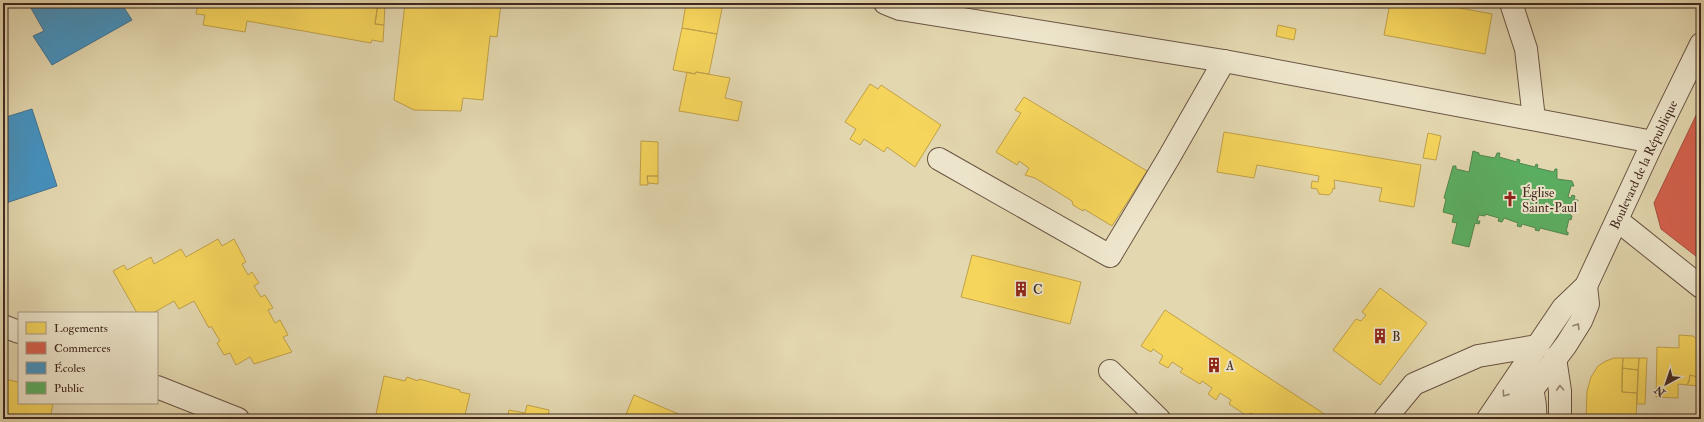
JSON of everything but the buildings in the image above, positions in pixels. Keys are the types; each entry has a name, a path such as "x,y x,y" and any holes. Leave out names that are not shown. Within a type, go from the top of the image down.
{"street":[{"path":"885,3 900,9 1224,61 1653,142"},
{"path":"1511,3 1526,49 1534,120"},
{"name":"Boulevard de la République","path":"1488,419 1563,308 1586,286 1653,142 1701,44"},
{"path":"939,160 1110,256 1224,61"},
{"path":"1617,220 1701,288"},
{"name":"Boulevard de la République","path":"1510,419 1581,321 1588,304 1586,286"},
{"path":"3,326 18,332"},
{"path":"1385,419 1414,384 1478,356 1537,346 1555,358 1560,391 1560,419"},
{"path":"1507,351 1523,368 1532,389 1536,411 1535,419"},
{"path":"1110,371 1159,419"},
{"path":"158,387 238,419"}],"place":[{"name":"Église Saint-Paul","path":"1510,199"},
{"name":"C","path":"1021,289"},
{"name":"B","path":"1380,336"},
{"name":"A","path":"1214,365"}]}
